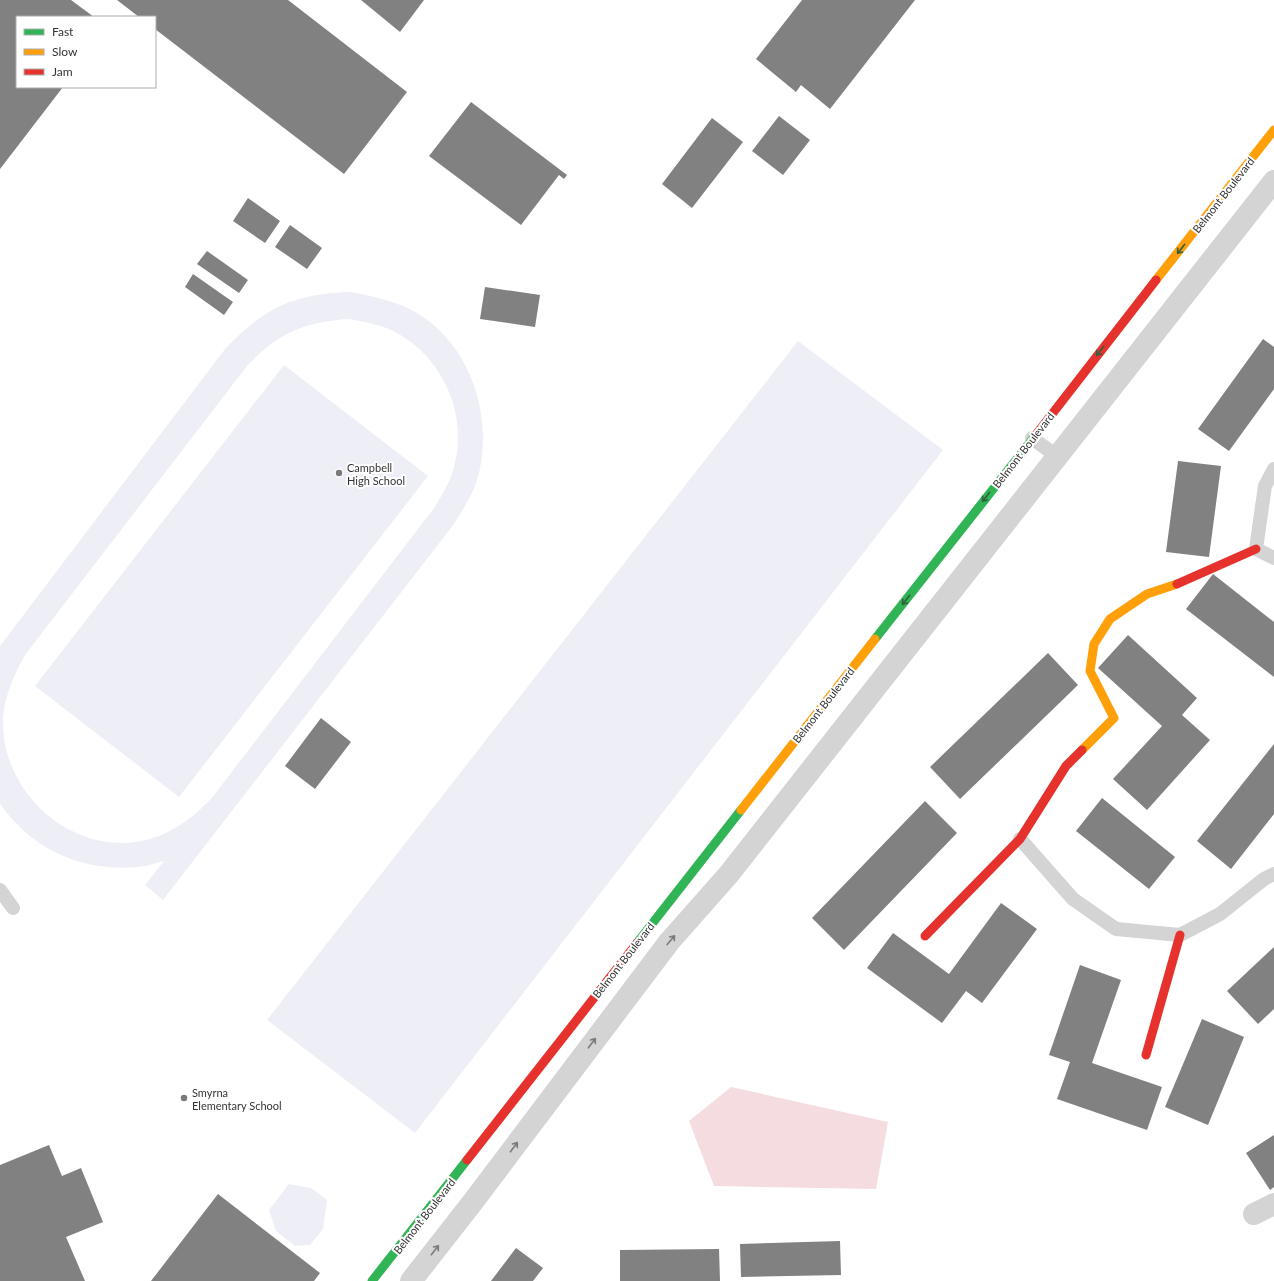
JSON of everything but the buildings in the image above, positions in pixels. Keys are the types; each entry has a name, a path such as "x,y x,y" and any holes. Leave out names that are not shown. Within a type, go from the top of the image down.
{"street":[{"name":"Belmont Boulevard","path":"372,1281 1274,130"},
{"path":"411,1281 472,1203 669,942 729,874 1058,457 1274,180"},
{"path":"925,936 1020,839 1066,766 1114,718 1090,671 1094,644 1110,619 1147,594 1186,582 1215,566 1256,549"},
{"path":"1146,1055 1180,935"},
{"path":"1254,1214 1274,1204"}],"lane":[{"path":"1032,438 1058,457"},
{"path":"1274,469 1265,486 1256,549 1274,558"},
{"path":"1020,839 1072,899 1116,929 1180,935 1220,914 1264,879 1274,874"},
{"path":"0,890 13,908"}],"shaded area":[{"path":"350,292 403,306 425,318 444,334 459,354 470,376 478,399 482,424 483,449 479,473 469,499 454,524 163,900 145,885 164,861 147,866 116,868 96,866 77,861 43,845 27,834 0,804 0,646 225,349 253,323 267,313 296,300 330,293","holes":["349,319 388,329 410,342 425,355 438,371 448,388 458,427 458,447 454,467 443,493 434,508 205,805 193,816 166,833 130,843 102,841 75,833 51,818 31,798 15,774 6,747 3,718 4,710 8,693 25,655 247,366 270,345 293,331 318,323"]},
{"path":"798,341 943,450 415,1133 267,1020"},
{"path":"284,365 428,476 179,797 35,686"},
{"path":"731,1087 888,1122 876,1189 714,1186 689,1121"},
{"path":"289,1184 311,1188 327,1200 323,1229 310,1245 295,1246 276,1231 269,1210"}],"traffic: fast":[{"path":"875,639 1035,436"},
{"path":"637,943 741,810"},
{"path":"372,1281 467,1160"}],"traffic: slow":[{"path":"1156,280 1274,130"},
{"path":"1082,750 1114,718 1090,671 1094,644 1110,619 1147,594 1177,584"},
{"path":"741,810 875,639"}],"traffic: jam":[{"path":"1035,436 1156,280"},
{"path":"1177,584 1256,549"},
{"path":"925,936 1020,839 1066,766 1082,750"},
{"path":"1146,1055 1180,935"},
{"path":"467,1160 637,943"}],"place":[{"name":"Campbell High School","path":"339,473"},
{"name":"Smyrna Elementary School","path":"184,1098"}]}
